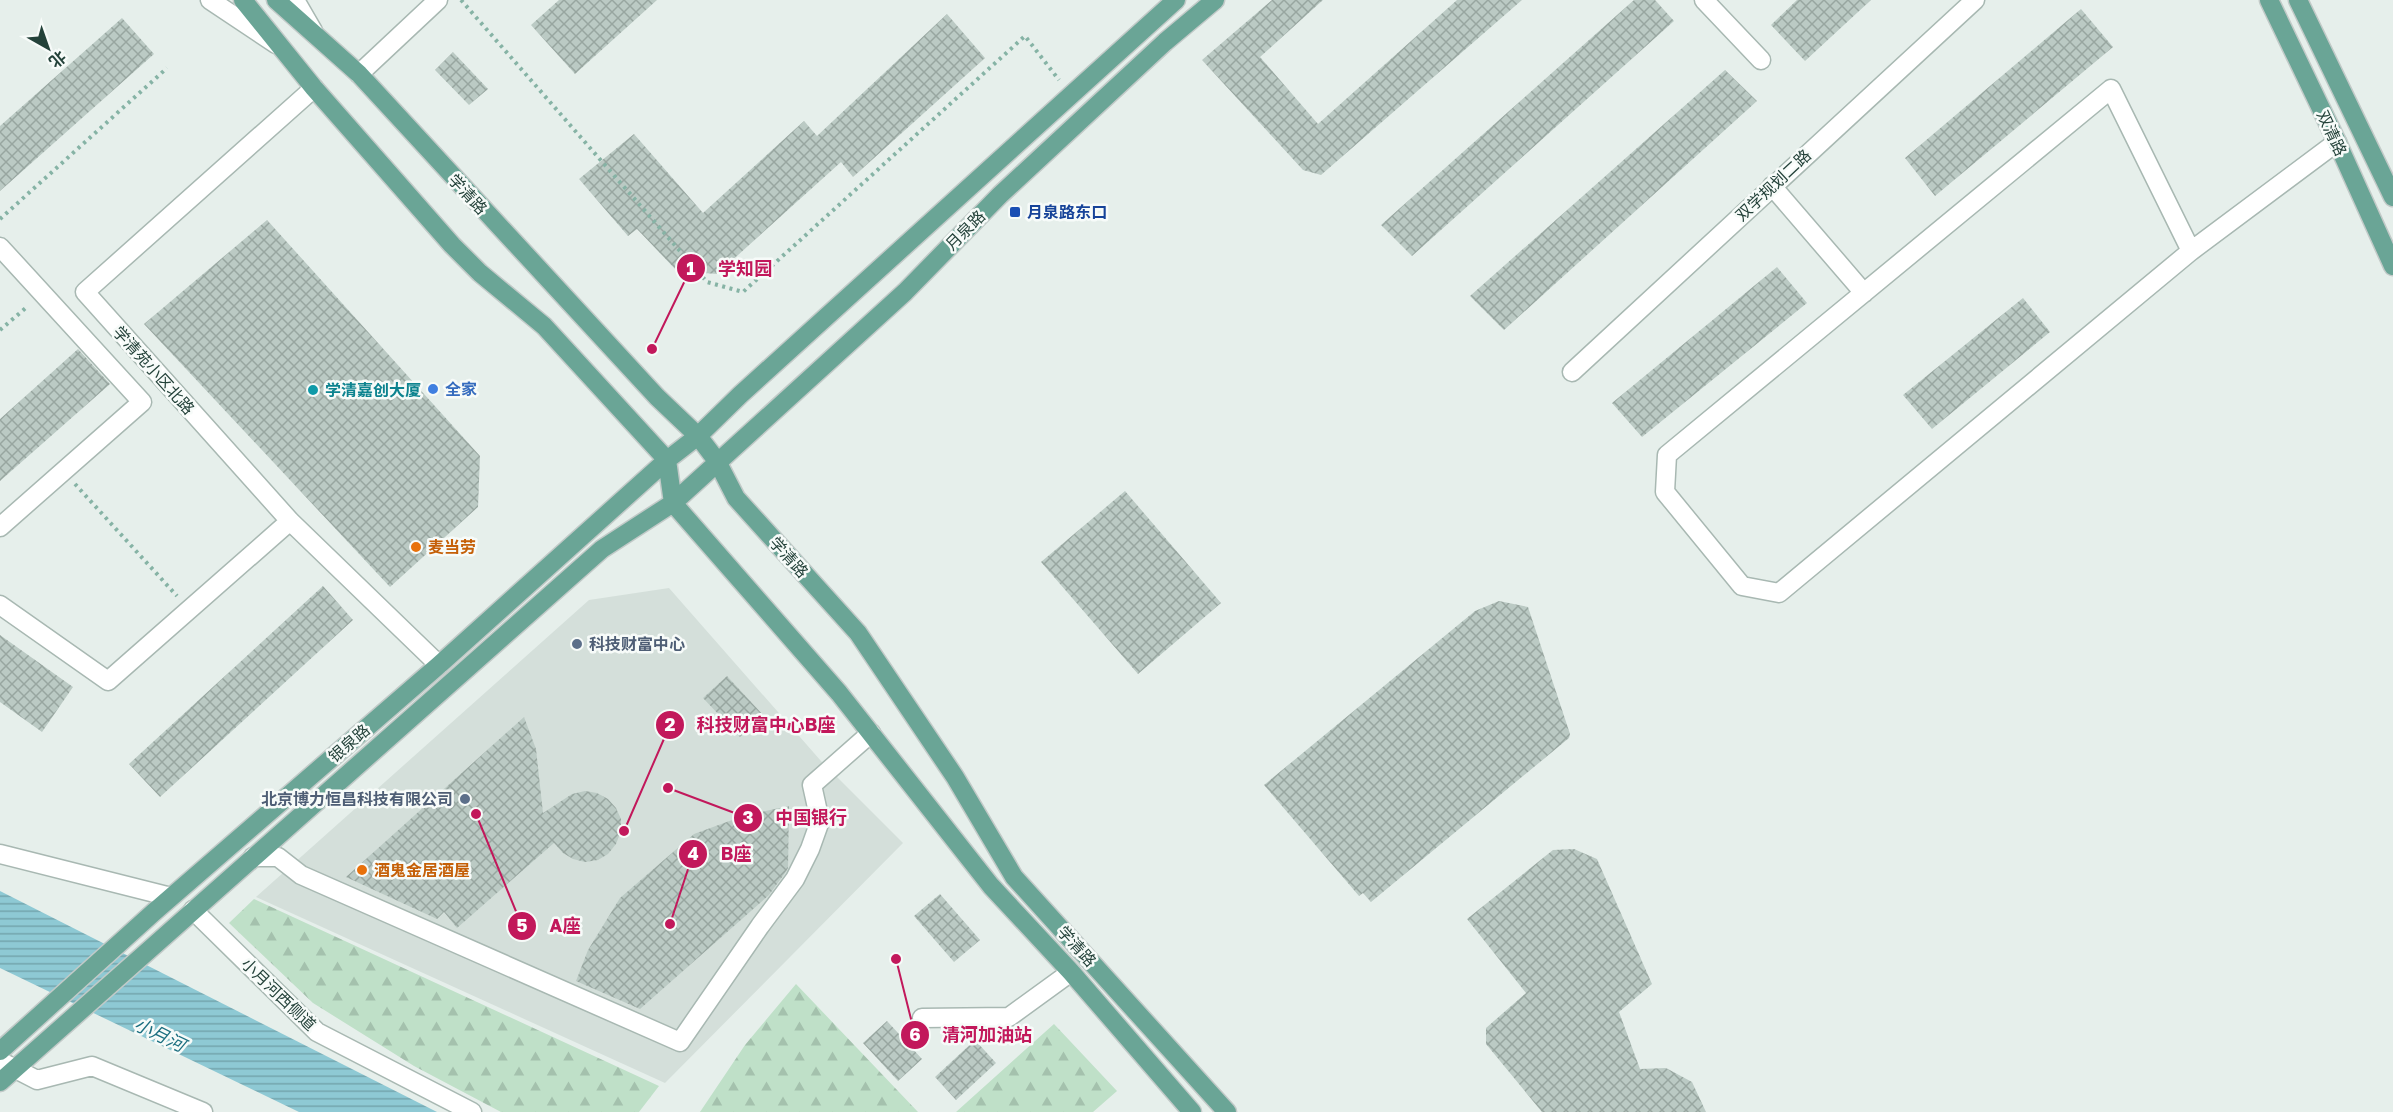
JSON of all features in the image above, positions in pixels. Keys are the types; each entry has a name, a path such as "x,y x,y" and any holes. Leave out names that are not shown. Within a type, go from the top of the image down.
{"main road":[{"path":"243,0 314,88 452,245 480,273 544,326 667,460 673,503"},
{"name":"学清路","path":"276,0 358,74 657,397 698,436 717,461 735,498 858,633 955,777 1014,878 1227,1112"},
{"name":"月泉路","path":"698,436 740,395 1176,0"},
{"name":"月泉路","path":"673,503 905,292 1000,195 1165,42 1215,0"},
{"name":"双清路","path":"2269,0 2388,242 2393,267"},
{"name":"双清路","path":"2298,0 2393,197"},
{"name":"银泉路","path":"5,1046 171,897 439,665 667,460 698,436"},
{"name":"学清路","path":"673,503 839,693 991,886 1071,972 1192,1112"},
{"name":"银泉路","path":"0,1082 7,1064 32,1053 602,549 673,503"}],"street":[{"path":"210,0 277,44"},
{"name":"学清路","path":"295,0 314,32"},
{"path":"358,74 438,0"},
{"path":"1704,0 1761,60"},
{"name":"双学规划二路","path":"1572,372 1975,0"},
{"name":"学清苑小区北路","path":"314,88 85,292 290,521 439,665"},
{"path":"2191,251 2111,89 1667,455 1665,492 1742,586 1779,593 2191,251 2337,142"},
{"path":"1772,186 1864,293"},
{"path":"0,247 142,402 0,527"},
{"path":"0,605 108,681 290,521"},
{"path":"253,857 278,857 301,875 680,1042 759,926 795,879 810,849 820,821 813,785 871,733"},
{"path":"0,854 171,897"},
{"name":"小月河西侧道","path":"193,910 317,1032 472,1112"},
{"path":"922,1018 1009,1017 1071,972"},
{"path":"7,1064 37,1080 92,1066 203,1112"}],"path":[{"path":"460,0 708,282 743,292 1025,36 1070,95"},
{"path":"0,219 167,68"},
{"path":"0,330 43,294"},
{"path":"63,471 189,610"}],"shaded area":[{"name":"科技财富中心","path":"669,588 821,761 903,843 665,1083 256,897 589,600"}],"green space":[{"path":"254,899 659,1086 639,1112 501,1112 414,1066 313,1003 229,923"},
{"path":"796,984 918,1112 700,1112 745,1045"},
{"path":"1054,1024 1117,1091 1093,1112 956,1112"}],"water":[{"name":"小月河","path":"0,891 437,1112 299,1112 0,968"}],"building":[{"path":"559,0 657,0 575,74 531,25"},
{"path":"1272,0 1323,0 1260,57 1318,124 1457,0 1522,0 1321,175 1303,170 1202,60"},
{"path":"1634,0 1655,0 1674,21 1412,256 1381,225"},
{"path":"1797,0 1871,0 1805,61 1771,25"},
{"path":"2081,9 2113,47 1935,196 1905,158"},
{"path":"947,14 985,58 853,177 841,162 717,274 677,271 637,229 628,236 579,179 634,134 703,213 804,121 817,136"},
{"path":"122,18 154,54 0,191 0,126"},
{"path":"453,52 488,89 469,105 435,70"},
{"path":"1725,70 1757,101 1504,330 1470,296"},
{"name":"学清嘉创大厦","path":"267,220 480,456 478,507 390,587 144,324"},
{"path":"1777,267 1807,303 1642,437 1612,403"},
{"path":"2023,298 2050,332 1932,429 1903,395"},
{"path":"78,349 110,384 0,481 0,419"},
{"path":"1125,491 1221,603 1138,674 1041,562"},
{"path":"323,586 353,620 160,797 129,764"},
{"path":"1499,601 1528,607 1570,734 1569,738 1371,902 1363,893 1359,896 1264,785 1475,611"},
{"path":"0,635 73,687 42,732 0,702"},
{"path":"727,676 764,716 740,737 703,698"},
{"path":"524,717 536,749 543,813 572,794 585,791 597,793 608,799 616,808 621,819 621,831 616,844 608,854 598,860 585,862 563,853 554,843 457,928 444,912 437,919 346,877"},
{"path":"789,806 788,868 769,895 640,1009 576,981 588,950 620,898 694,834 743,816"},
{"path":"1574,849 1597,859 1652,984 1619,1012 1640,1069 1666,1068 1692,1082 1706,1112 1542,1112 1486,1044 1486,1028 1526,993 1467,919 1553,850"},
{"path":"940,894 980,940 954,962 914,916"},
{"path":"887,1021 922,1059 898,1081 863,1043"},
{"path":"975,1040 996,1063 956,1100 935,1077"}],"place":[{"name":"月泉路东口","path":"1015,212"},
{"name":"学知园","path":"652,349"},
{"name":"全家","path":"433,389"},
{"name":"学清嘉创大厦","path":"313,390"},
{"name":"麦当劳","path":"416,547"},
{"name":"科技财富中心","path":"577,644"},
{"name":"中国银行","path":"668,788"},
{"name":"北京博力恒昌科技有限公司","path":"465,799"},
{"name":"A座","path":"476,814"},
{"name":"科技财富中心B座","path":"624,831"},
{"name":"酒鬼金居酒屋","path":"362,870"},
{"name":"B座","path":"670,924"},
{"name":"清河加油站","path":"896,959"}]}
